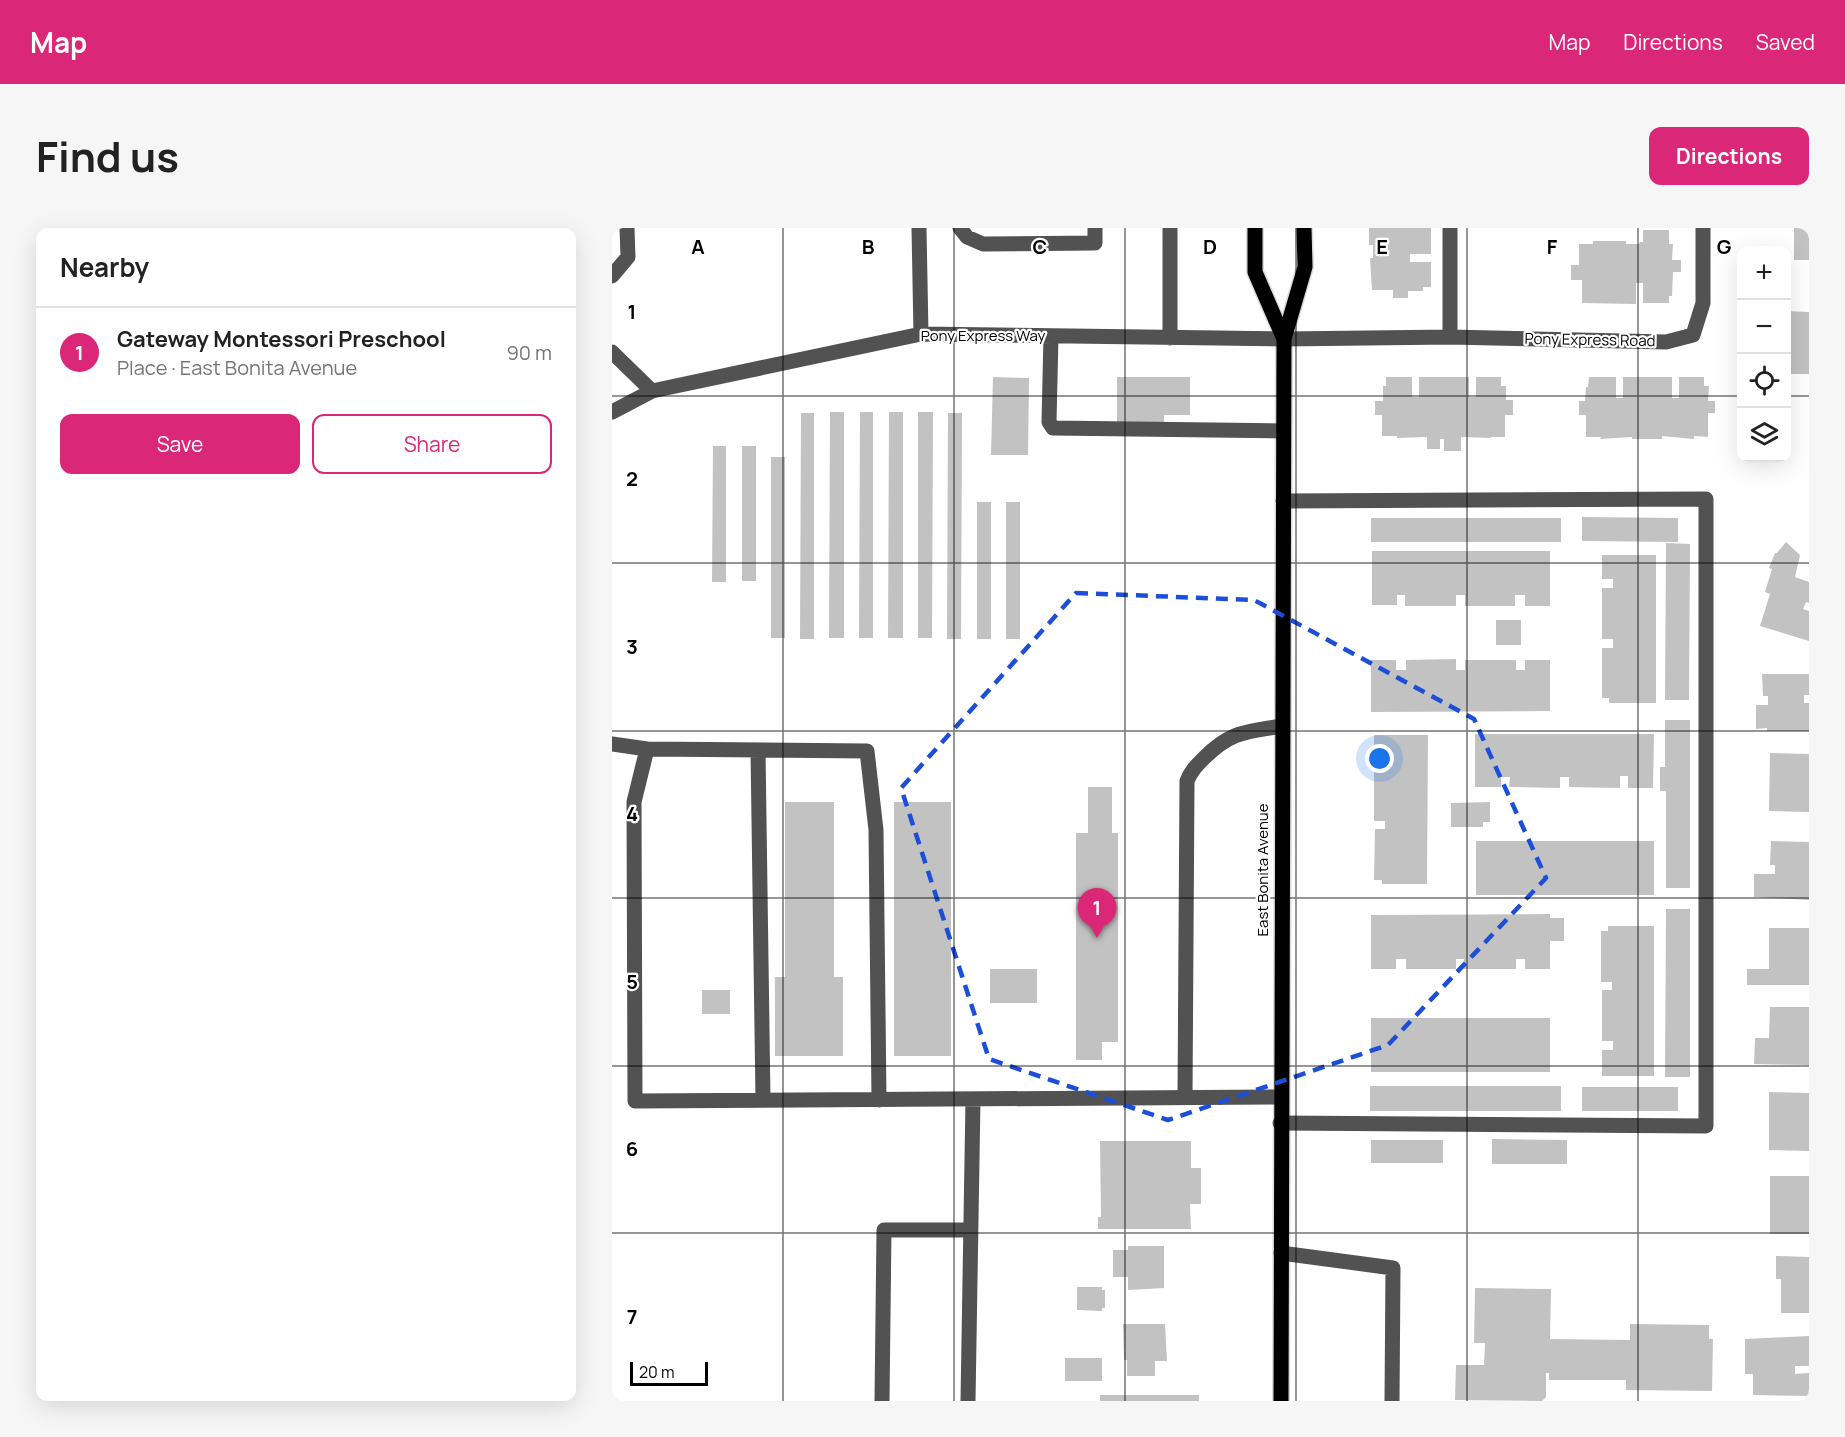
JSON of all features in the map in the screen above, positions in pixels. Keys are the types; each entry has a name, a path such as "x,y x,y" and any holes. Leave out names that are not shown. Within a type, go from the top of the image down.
{"main road":[{"name":"East Bonita Avenue","path":"1255,228 1255,272 1284,339"},
{"name":"East Bonita Avenue","path":"1281,1401 1280,1097 1284,339 1305,267 1304,228"}],"street":[{"path":"612,276 628,256 627,228"},
{"path":"919,228 921,334"},
{"path":"960,228 967,237 983,244 994,244 1095,243 1095,228"},
{"path":"1170,228 1170,338"},
{"path":"1450,228 1450,337"},
{"name":"Pony Express Road","path":"1284,339 1450,337 1666,342 1693,335 1703,303 1704,228"},
{"name":"Pony Express Way","path":"612,412 652,391 921,334 1284,339"},
{"path":"1051,336 1049,422 1053,428 1283,431"},
{"path":"612,352 652,391"},
{"path":"1280,1123 1706,1126 1706,499 1283,501"},
{"path":"1185,1097 1187,782 1190,772 1227,738 1240,733 1282,726"},
{"path":"612,744 647,749 867,751 876,830 879,1100"},
{"path":"647,749 634,802 635,1101 1280,1097"},
{"path":"758,750 763,1100"},
{"path":"968,1401 973,1099"},
{"path":"882,1401 884,1230 970,1230"},
{"path":"1281,1253 1393,1268 1392,1401"}],"highlighted area":[{"path":"1076,593 1254,600 1474,719 1546,878 1388,1045 1168,1120 989,1059 901,788"}],"building":[{"path":"1369,228 1431,228 1431,254 1410,254 1410,262 1431,262 1431,287 1423,287 1423,291 1408,291 1408,298 1393,298 1393,290 1372,290 1370,258 1373,258 1373,245 1369,245"},
{"path":"1794,228 1809,228 1809,260 1794,260"},
{"path":"1643,230 1669,230 1669,244 1673,244 1672,260 1681,260 1681,272 1673,272 1672,296 1669,296 1669,303 1643,303 1643,283 1636,283 1636,304 1582,303 1582,280 1571,280 1571,265 1579,265 1579,244 1593,244 1593,241 1626,241 1626,244 1639,244 1643,242"},
{"path":"1791,311 1809,312 1809,374 1791,374"},
{"path":"993,377 1029,378 1028,455 991,455"},
{"path":"1117,377 1190,377 1190,415 1164,415 1164,422 1117,422"},
{"path":"1386,377 1412,377 1412,397 1419,397 1419,377 1469,377 1469,397 1476,397 1476,377 1501,377 1501,386 1506,386 1506,400 1513,400 1513,415 1505,415 1505,437 1461,437 1461,451 1444,451 1444,439 1440,439 1440,449 1427,449 1427,437 1382,436 1382,415 1375,415 1375,401 1383,401 1383,386 1386,386"},
{"path":"1589,377 1616,377 1616,398 1623,398 1623,377 1672,377 1672,398 1679,398 1679,377 1704,377 1704,386 1709,386 1708,401 1715,401 1715,413 1708,413 1708,437 1694,436 1694,439 1662,436 1662,439 1632,439 1632,437 1600,439 1601,437 1586,437 1586,415 1579,415 1579,401 1585,401"},
{"path":"830,412 844,412 844,638 829,638"},
{"path":"860,412 873,412 873,638 859,638"},
{"path":"889,412 903,412 903,638 888,638"},
{"path":"918,412 933,412 932,638 918,638"},
{"path":"801,413 814,413 814,639 800,639"},
{"path":"948,413 962,413 961,639 947,639"},
{"path":"713,446 726,446 726,582 712,582"},
{"path":"742,446 756,446 756,581 742,581"},
{"path":"771,457 785,457 785,638 771,638"},
{"path":"977,502 991,502 991,639 977,639"},
{"path":"1006,502 1020,502 1020,639 1006,639"},
{"path":"1582,517 1678,518 1678,542 1582,541"},
{"path":"1371,518 1561,518 1561,542 1371,542"},
{"path":"1786,542 1800,555 1795,577 1809,582 1809,603 1806,602 1803,609 1809,611 1809,641 1760,626 1770,594 1765,592 1772,569 1769,568 1775,553"},
{"path":"1666,543 1690,544 1689,700 1665,700"},
{"path":"1372,551 1550,551 1550,606 1525,606 1525,595 1515,595 1515,606 1465,606 1465,595 1456,595 1456,606 1405,606 1405,595 1397,595 1397,605 1372,605"},
{"path":"1602,555 1656,555 1656,703 1609,703 1609,698 1602,698 1602,648 1613,648 1613,639 1602,639 1602,588 1613,588 1613,579 1602,579"},
{"path":"1496,620 1521,620 1521,645 1496,645"},
{"path":"1456,659 1456,670 1465,670 1465,660 1516,660 1516,670 1525,670 1525,660 1550,660 1550,711 1371,712 1371,660 1396,660 1396,670 1406,670 1406,660"},
{"path":"1762,674 1809,674 1809,695 1804,695 1804,703 1809,703 1809,731 1756,729 1756,705 1768,705 1768,696 1763,696"},
{"path":"1665,720 1690,720 1690,888 1666,888 1666,791 1660,791 1660,767 1665,767"},
{"path":"1475,734 1654,734 1653,788 1628,788 1628,776 1620,776 1620,788 1569,787 1569,777 1560,777 1560,788 1509,787 1510,777 1501,777 1501,787 1475,787"},
{"path":"1374,735 1428,735 1427,884 1382,884 1382,880 1374,880 1375,829 1385,829 1385,821 1374,821 1374,769 1385,769 1385,761 1374,761"},
{"path":"1770,753 1809,754 1809,812 1769,811"},
{"path":"1088,787 1112,787 1112,833 1118,833 1118,1042 1102,1042 1102,1060 1076,1060 1076,833 1088,833"},
{"path":"785,802 834,802 834,977 843,977 843,1056 775,1056 775,977 785,977"},
{"path":"894,802 951,802 951,1056 894,1056"},
{"path":"1490,802 1490,822 1483,822 1483,827 1451,827 1451,803"},
{"path":"1476,841 1654,841 1654,895 1476,895"},
{"path":"1771,841 1809,842 1809,900 1754,897 1754,874 1775,874 1775,865 1770,865"},
{"path":"1666,909 1690,909 1690,1077 1665,1077"},
{"path":"1550,914 1550,918 1564,918 1564,941 1550,941 1550,969 1525,969 1525,959 1516,959 1516,969 1464,969 1464,959 1456,959 1456,969 1406,969 1406,959 1396,959 1396,969 1371,969 1371,915"},
{"path":"1608,926 1654,926 1654,1076 1602,1076 1602,1050 1613,1050 1613,1041 1602,1041 1602,990 1612,990 1612,982 1601,982 1601,931 1608,931"},
{"path":"1769,928 1809,928 1809,985 1747,985 1747,969 1769,969"},
{"path":"990,969 1037,969 1037,1003 990,1003"},
{"path":"702,990 730,990 730,1014 702,1014"},
{"path":"1770,1007 1809,1007 1809,1065 1754,1064 1755,1038 1769,1038"},
{"path":"1371,1018 1550,1018 1550,1072 1371,1072"},
{"path":"1370,1086 1561,1086 1561,1111 1370,1111"},
{"path":"1582,1087 1678,1087 1678,1111 1582,1111"},
{"path":"1769,1092 1809,1093 1809,1151 1769,1150"},
{"path":"1492,1139 1567,1140 1567,1164 1492,1164"},
{"path":"1371,1140 1443,1140 1443,1163 1371,1163"},
{"path":"1100,1141 1191,1141 1191,1168 1201,1168 1201,1204 1190,1204 1191,1229 1098,1229 1098,1217 1101,1217"},
{"path":"1770,1176 1809,1176 1809,1234 1770,1234"},
{"path":"1128,1246 1164,1246 1164,1288 1128,1290 1128,1277 1113,1277 1113,1250 1128,1250"},
{"path":"1776,1256 1809,1257 1809,1313 1781,1313 1781,1279 1776,1279"},
{"path":"1077,1287 1102,1287 1102,1290 1105,1290 1105,1308 1102,1308 1102,1311 1077,1310"},
{"path":"1475,1288 1551,1289 1550,1339 1630,1340 1630,1324 1709,1325 1709,1339 1713,1339 1712,1391 1626,1390 1626,1380 1549,1380 1549,1373 1546,1373 1546,1397 1542,1401 1455,1400 1456,1365 1484,1365 1485,1343 1474,1343"},
{"path":"1123,1324 1165,1324 1167,1361 1155,1361 1155,1376 1127,1376"},
{"path":"1809,1336 1809,1366 1795,1366 1795,1374 1809,1373 1809,1396 1753,1395 1753,1374 1745,1374 1745,1339"},
{"path":"1065,1358 1102,1358 1102,1381 1065,1381"},
{"path":"1100,1395 1199,1395 1199,1401 1100,1401"}],"place":[{"name":"Gateway Montessori Preschool","path":"1097,938"}]}
